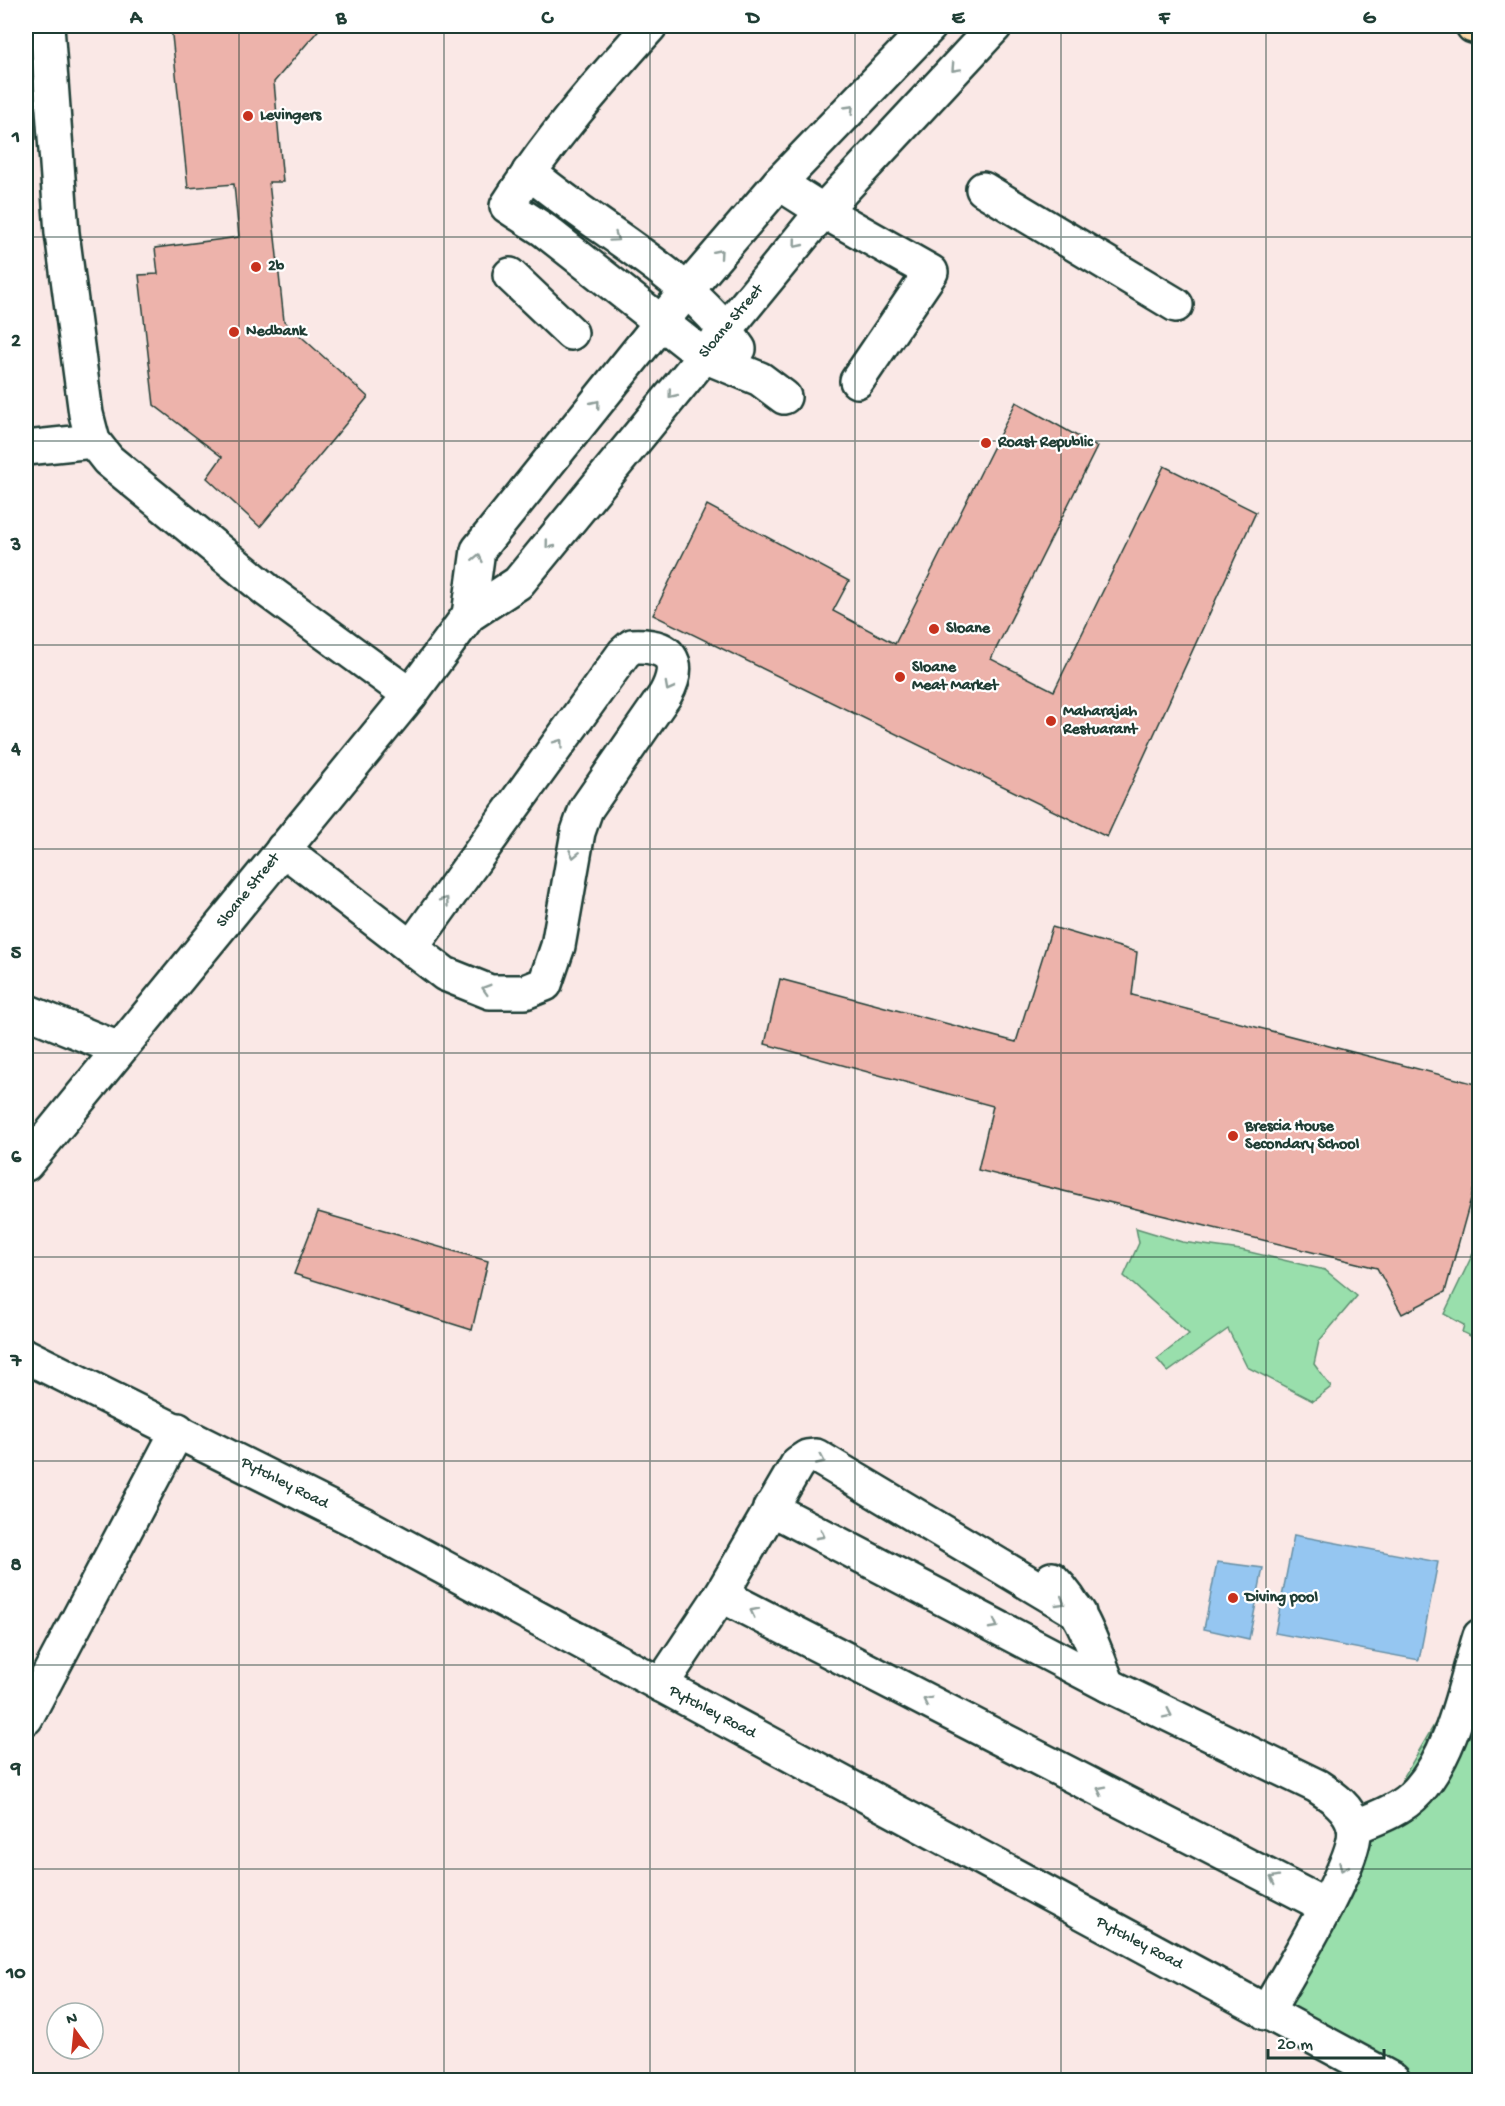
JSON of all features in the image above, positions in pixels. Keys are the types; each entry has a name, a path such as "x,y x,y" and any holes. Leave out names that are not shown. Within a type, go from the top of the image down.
{"main road":[{"path":"1473,26 1479,28"}],"street":[{"path":"47,26 62,233 86,414 93,441 108,460 268,591 410,695"},
{"path":"529,172 567,204 688,289 727,330 772,388 704,356 544,230 507,206 529,172 578,107 650,26"},
{"name":"Sloane Street","path":"469,615 478,550 688,289 779,183 930,26"},
{"name":"Sloane Street","path":"26,1164 410,695 469,615 518,583 823,211 995,26"},
{"path":"779,183 823,211 931,272 856,381"},
{"path":"983,189 1176,305"},
{"path":"544,230 567,204"},
{"path":"510,275 571,333"},
{"path":"26,448 93,441"},
{"path":"283,849 444,974 489,992 525,992 545,984 558,946 576,843 586,808 665,695 674,678 675,667 671,657 647,645 632,646 624,653 411,948"},
{"path":"26,1011 119,1049"},
{"name":"Pytchley Road","path":"26,1356 365,1525 1393,2080"},
{"path":"26,1718 178,1430"},
{"path":"661,1685 720,1595 798,1463 807,1457 816,1456 1080,1613 1108,1685"},
{"path":"770,1508 1108,1685 1317,1786 1336,1798 1354,1827 1350,1853 1326,1906 1266,2013"},
{"path":"720,1595 1326,1906"},
{"path":"1354,1827 1397,1808 1417,1792 1432,1771 1444,1750 1479,1636"}],"green space":[{"path":"1136,1228 1182,1242 1241,1250 1325,1270 1357,1296 1319,1341 1314,1364 1331,1387 1313,1401 1247,1367 1228,1329 1168,1372 1157,1359 1189,1334 1124,1276 1139,1243"},
{"path":"1479,1241 1479,1340 1462,1332 1464,1325 1444,1314"},
{"path":"1479,1648 1479,2080 1403,2080 1266,2013"}],"water":[{"path":"1294,1535 1438,1562 1419,1660 1275,1633"},
{"name":"Diving pool","path":"1217,1562 1263,1568 1249,1639 1204,1629"}],"building":[{"path":"171,26 322,26 274,82 283,182 269,182 284,321 368,397 260,527 207,478 222,457 154,405 139,275 158,274 155,248 239,237 234,184 188,188"},
{"path":"1016,402 1097,447 991,659 1054,691 1164,466 1256,512 1107,837 653,615 707,505 849,581 833,611 895,644"},
{"name":"Brescia House Secondary School","path":"1052,927 1137,952 1132,995 1480,1085 1480,1166 1445,1292 1402,1314 1377,1268 978,1170 993,1106 765,1044 780,979 1016,1042"},
{"path":"318,1212 488,1261 472,1330 294,1274"}],"place":[{"name":"Levingers","path":"248,116"},
{"name":"2b","path":"256,267"},
{"name":"Nedbank","path":"234,332"},
{"name":"Roast Republic","path":"986,443"},
{"name":"Sloane","path":"934,629"},
{"name":"Sloane Meat Market","path":"900,677"},
{"name":"Maharajah Restuarant","path":"1051,721"},
{"name":"Brescia House Secondary School","path":"1233,1136"},
{"name":"Diving pool","path":"1233,1598"}]}
